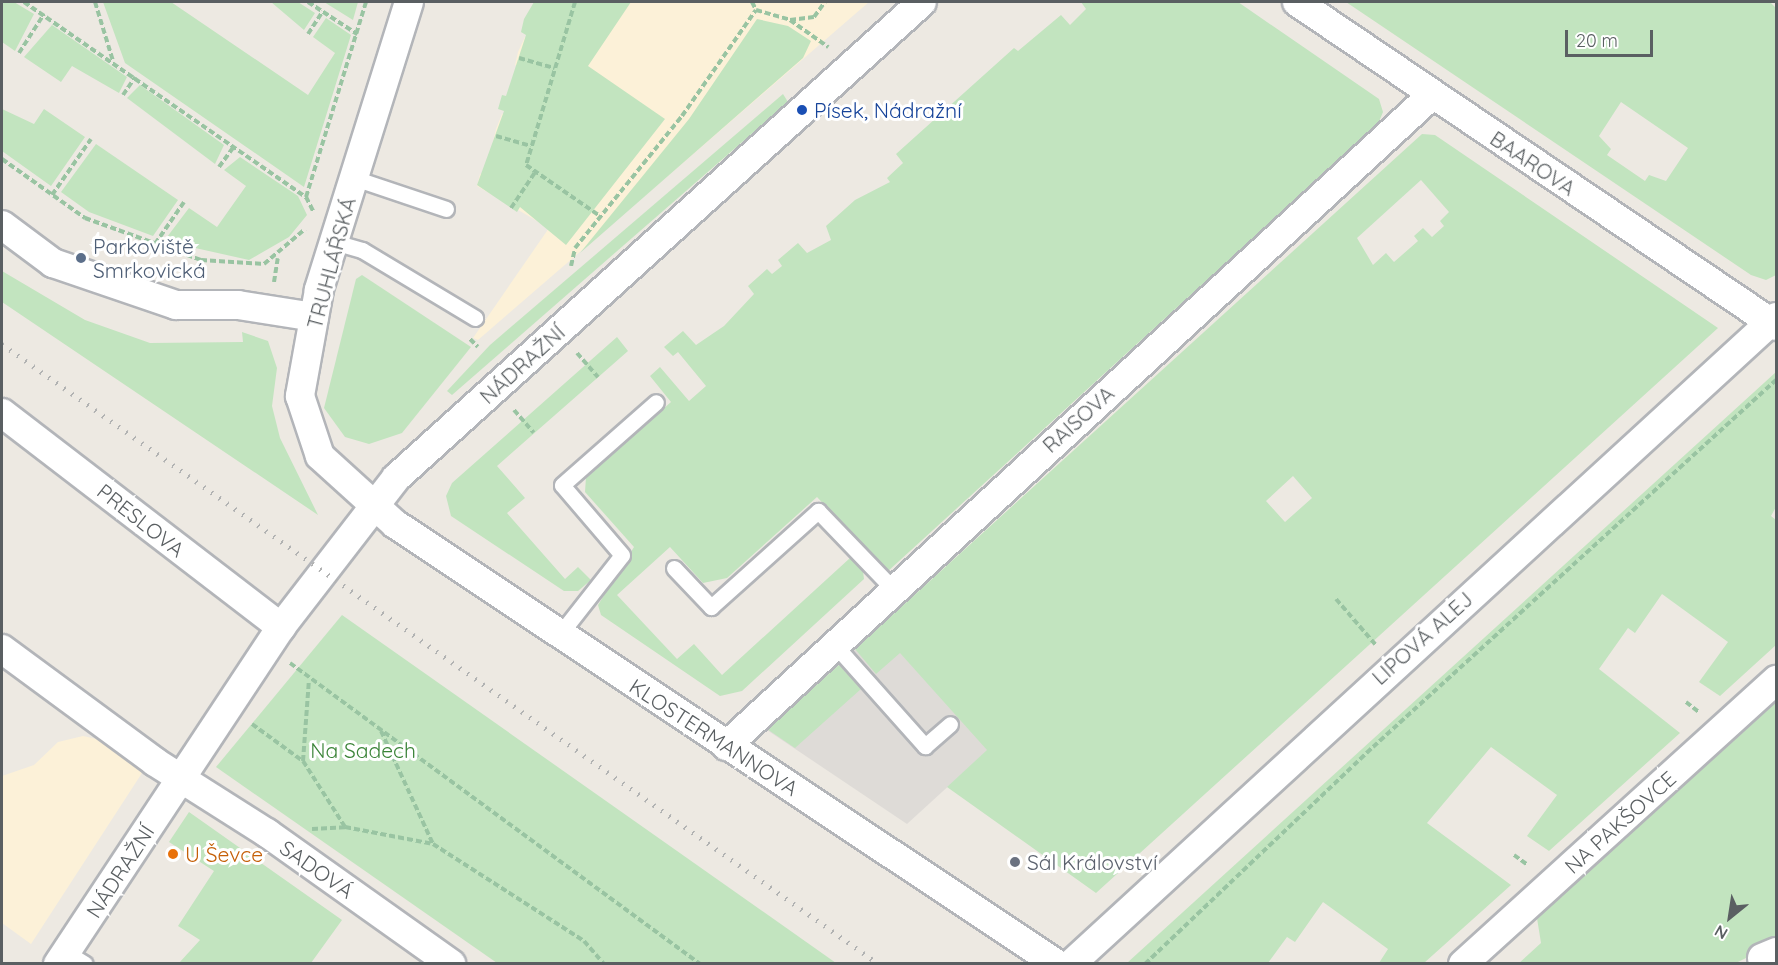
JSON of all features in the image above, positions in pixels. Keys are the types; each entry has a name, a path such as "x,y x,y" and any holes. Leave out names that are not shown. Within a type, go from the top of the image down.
{"street":[{"name":"TRUHLÁŘSKÁ","path":"373,506 320,456 300,396 314,317 334,242 409,2"},
{"name":"NÁDRAŽNÍ","path":"70,959 181,778 281,627 396,478 922,2"},
{"name":"BAAROVA","path":"1298,2 1432,95 1775,321"},
{"name":"RAISOVA","path":"726,746 893,589 1432,95"},
{"path":"2,225 53,262 176,305 238,305 314,317"},
{"name":"LIPOVÁ ALEJ","path":"1071,963 1775,321"},
{"name":"PRESLOVA","path":"2,413 281,627"},
{"name":"KLOSTERMANNOVA","path":"373,506 726,746 1057,963"},
{"path":"2,649 181,778"},
{"name":"NA PAKŠOVCE","path":"1463,963 1776,680"},
{"name":"SADOVÁ","path":"181,778 451,963"}],"lane":[{"path":"354,178 446,209"},
{"path":"334,242 362,250 474,318"},
{"path":"560,634 622,555 562,485 656,402"},
{"path":"674,568 711,607 818,511 893,589"},
{"path":"834,644 925,746 950,724"}],"path":[{"path":"24,2 114,62 306,197 315,216"},
{"path":"95,2 114,62"},
{"path":"308,2 357,34"},
{"path":"306,197 366,2"},
{"path":"575,2 526,165 600,216"},
{"path":"752,2 756,10 790,20 828,47"},
{"path":"790,20 814,17 825,2"},
{"path":"571,266 575,248 682,116 756,10"},
{"path":"308,34 323,11"},
{"path":"19,53 44,14"},
{"path":"519,58 555,68"},
{"path":"123,95 135,77"},
{"path":"496,136 531,146"},
{"path":"52,195 92,139"},
{"path":"219,167 234,146"},
{"path":"2,159 85,218 201,260 250,267 278,258 308,225"},
{"path":"511,208 536,171"},
{"path":"155,244 184,202"},
{"path":"577,353 598,377"},
{"path":"1145,963 1373,747 1776,380"},
{"path":"514,410 534,433"},
{"path":"1336,599 1375,644"},
{"path":"287,661 700,963"},
{"path":"303,761 309,679"},
{"path":"1686,702 1705,715"},
{"path":"246,719 303,761 345,827 433,844 584,941 604,963"},
{"path":"381,730 433,844"},
{"path":"1514,855 1534,869"}],"shaded area":[{"path":"541,2 869,2 478,340 473,338 549,228 477,186 480,174 489,177 499,144 493,142 496,129 502,114 507,115 521,67 515,65 518,52 525,37 529,38"},
{"path":"878,628 988,750 907,824 767,730"},
{"path":"83,736 110,742 142,773 31,944 2,923 2,776 34,765 58,742"}],"green space":[{"path":"2,2 14,2 34,14 15,51 2,42"},
{"path":"103,2 171,2 308,95 335,53 313,37 326,18 351,35 304,187 125,63"},
{"path":"271,2 298,2 315,13 304,30"},
{"path":"324,2 358,2 353,20"},
{"path":"534,2 631,2 588,66 665,119 566,245 520,207 517,212 477,185 504,111 498,109 502,95 506,96 526,35 521,32 524,19"},
{"path":"1081,2 1238,2 1379,99 1383,112 1378,124 887,572 817,497 727,578 703,583 670,547 617,595 677,659 694,644 722,675 850,558 863,571 864,579 742,691 720,696 601,615 598,605 634,547 585,492 586,477 671,402 650,376 660,367 689,401 706,386 678,352 673,356 664,347 683,331 696,345 724,326 754,294 748,286 767,269 772,274 782,266 778,260 798,243 807,253 831,240 826,226 855,200 890,182 887,178 903,163 896,154 1014,48 1018,51 1061,15 1070,25 1086,9"},
{"path":"1346,2 1770,2 1776,8 1776,275 1766,280 1751,275","holes":["1621,102 1688,148 1666,181 1649,175 1645,181 1607,155 1611,149 1599,136"]},
{"path":"757,19 788,26 811,41 803,58 580,253 689,119"},
{"path":"52,25 127,77 119,93 72,66 61,82 24,57"},
{"path":"140,85 224,145 215,164 127,98"},
{"path":"783,94 788,102 452,395 447,391 490,345"},
{"path":"2,109 34,124 44,109 85,137 51,186 2,151"},
{"path":"1422,134 1435,135 1718,328 1096,893 947,787 987,750 900,653 876,674 855,649","holes":["1421,180 1449,212 1440,221 1444,226 1432,237 1423,228 1414,236 1418,241 1394,262 1386,253 1373,265 1357,238","1293,476 1312,498 1285,522 1266,501"]},
{"path":"96,144 178,200 153,236 89,212 61,192"},
{"path":"240,157 298,196 307,215 289,237 249,260 164,241 189,208 217,227 246,186 224,170"},
{"path":"2,271 85,320 150,343 243,342 242,332 268,341 277,368 272,406 280,438 318,515 2,302"},
{"path":"362,275 471,347 402,433 369,444 345,437 324,408 356,279"},
{"path":"617,337 628,351 497,466 525,498 507,513 565,579 578,567 591,580 578,591 564,591 451,516 446,496 452,483"},
{"path":"1776,372 1776,507 1771,516 1776,520 1776,645 1720,696 1699,682 1728,642 1662,594 1635,633 1628,628 1599,669 1680,733 1549,851 1527,836 1557,795 1491,747 1427,823 1511,885 1424,963 1379,963 1388,949 1323,902 1295,942 1287,937 1268,963 1127,963"},
{"name":"Na Sadech","path":"342,615 836,963 497,963 216,767"},
{"path":"839,665 861,689 795,748 767,729"},
{"path":"1776,694 1776,943 1736,963 1518,964 1541,943 1536,912"},
{"path":"189,812 342,920 311,963 179,963 200,940 178,926 214,871 169,842"}],"railway":[{"path":"2,344 879,964"}],"place":[{"name":"Písek, Nádražní","path":"802,110"},
{"name":"Parkoviště Smrkovická","path":"81,258"},
{"name":"U Ševce","path":"173,854"},
{"name":"Sál Království","path":"1015,862"}]}
